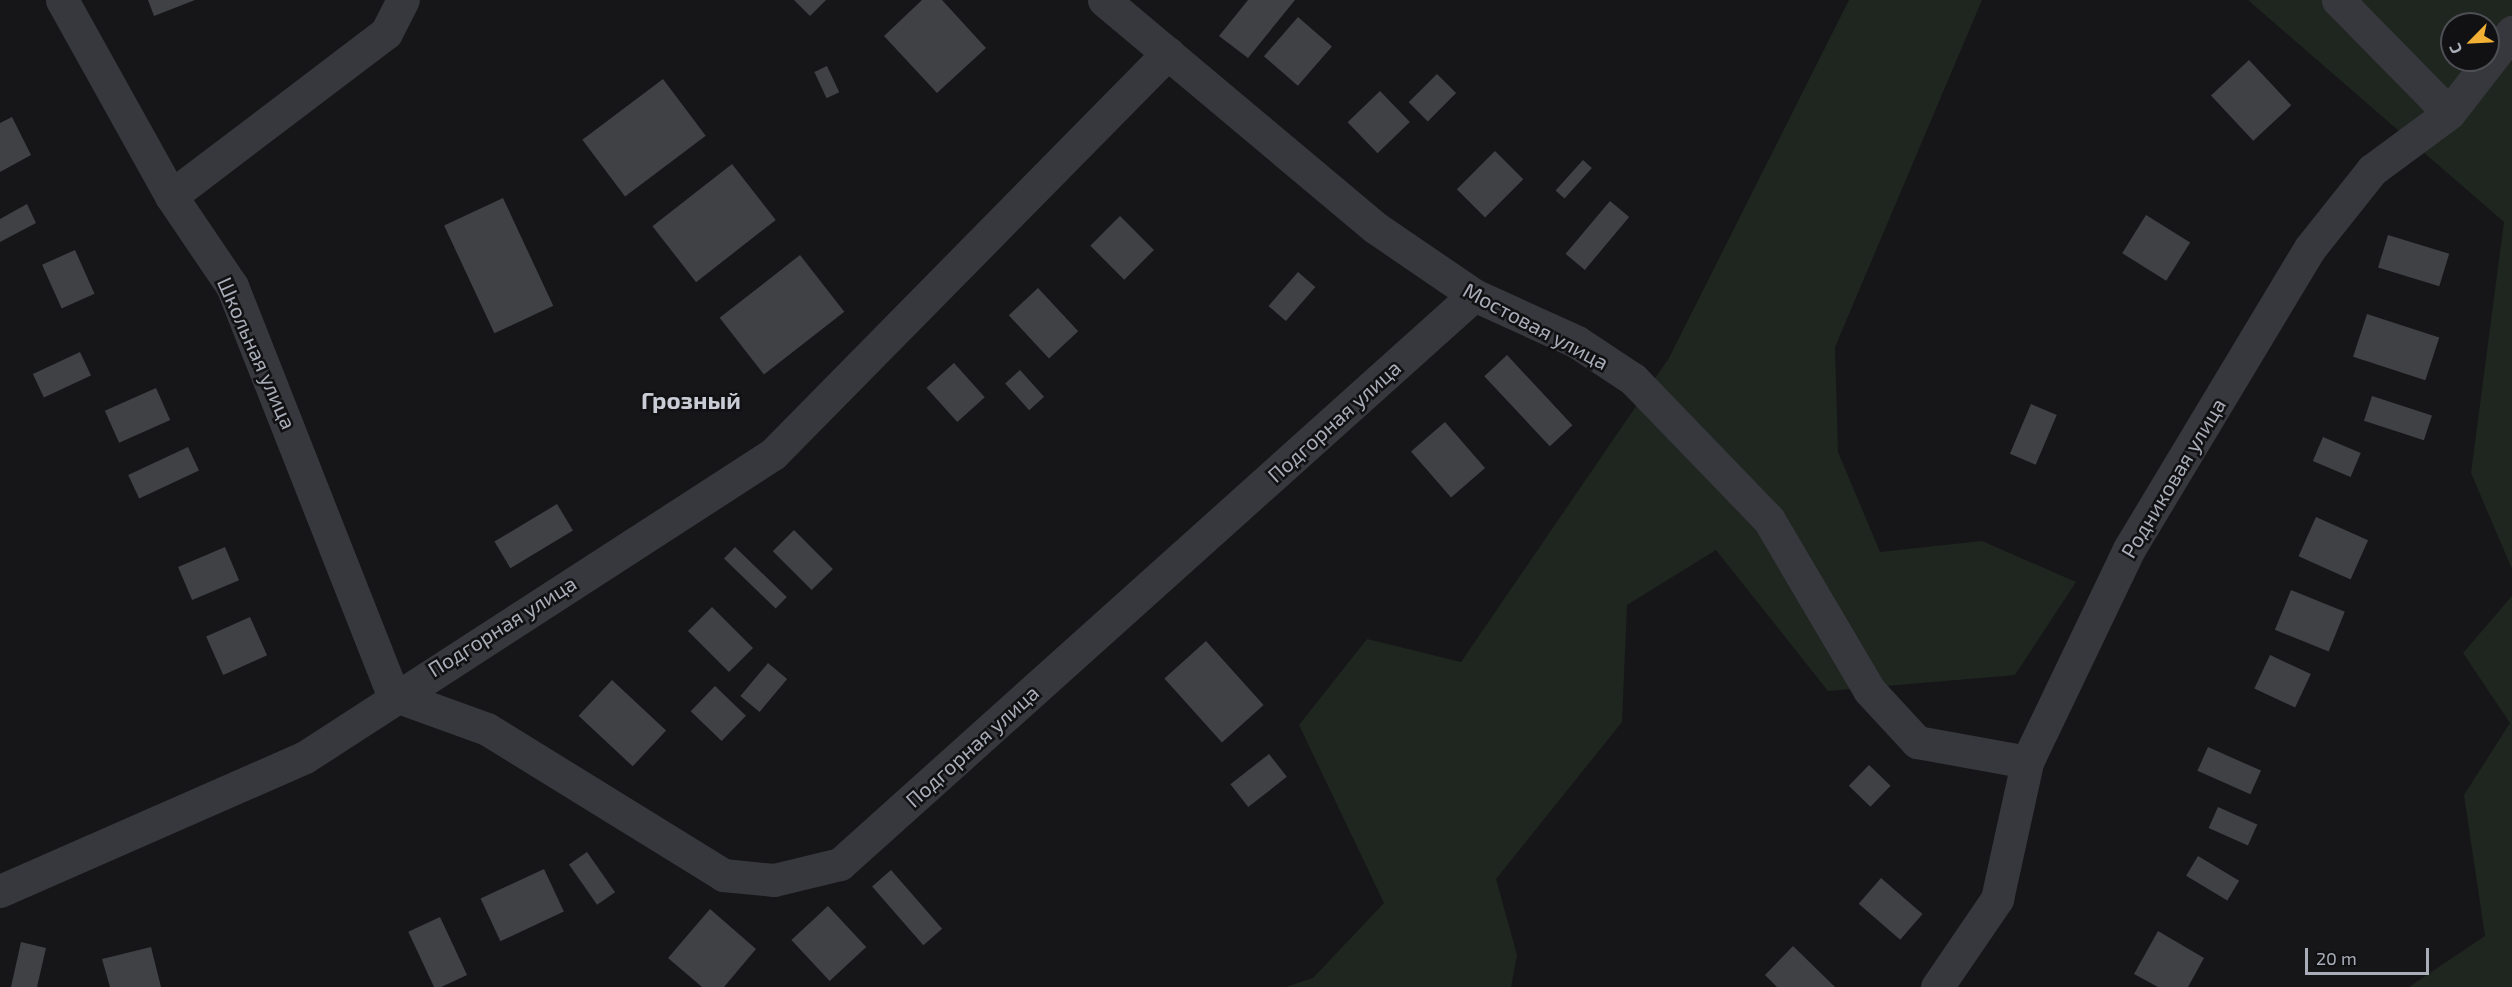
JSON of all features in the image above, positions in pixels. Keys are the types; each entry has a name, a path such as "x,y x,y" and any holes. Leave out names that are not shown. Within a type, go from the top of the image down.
{"street":[{"name":"Школьная улица","path":"62,0 171,196 232,285 393,695"},
{"path":"171,196 386,33 403,0"},
{"name":"Мостовая улица","path":"1104,0 1366,220 1474,295 1577,342 1633,379 1769,520 1869,690 1917,742 2027,762"},
{"path":"2338,0 2449,113"},
{"name":"Родниковая улица","path":"1937,987 1997,899 2027,762 2129,549 2310,248 2372,170 2449,113 2512,32"},
{"name":"Подгорная улица","path":"0,891 305,757 393,695 773,454 1168,53"},
{"name":"Подгорная улица","path":"393,695 487,729 723,875 774,880 840,864 1474,295"}],"shaded area":[{"path":"1849,0 1982,0 1835,347 1838,452 1880,552 1982,541 2076,582 2015,675 1828,691 1716,550 1627,605 1622,722 1496,879 1517,955 1511,987 1286,987 1313,978 1384,903 1299,725 1367,639 1461,662 1669,358"},
{"path":"2248,0 2512,0 2512,569 2471,473 2504,222"},
{"path":"2512,596 2512,987 2409,987 2485,936 2464,795 2510,723 2463,653"}],"building":[{"path":"148,0 195,0 154,16"},
{"path":"794,0 826,0 810,16"},
{"path":"922,0 942,0 986,48 937,93 884,36"},
{"path":"1248,0 1295,0 1248,58 1219,36"},
{"path":"1298,17 1332,47 1298,86 1264,56"},
{"path":"2249,60 2291,105 2253,141 2211,95"},
{"path":"827,66 839,92 827,98 814,72"},
{"path":"1437,74 1456,93 1428,121 1409,102"},
{"path":"663,79 706,136 625,196 582,140"},
{"path":"1380,91 1410,122 1378,153 1348,122"},
{"path":"12,117 31,155 0,172 0,123"},
{"path":"1495,151 1523,179 1485,217 1457,189"},
{"path":"1583,160 1592,168 1564,198 1556,190"},
{"path":"732,164 776,220 696,282 652,226"},
{"path":"503,198 553,306 494,333 444,225"},
{"path":"1610,201 1629,217 1585,270 1566,254"},
{"path":"27,204 36,223 0,242 0,219"},
{"path":"2146,215 2190,243 2166,281 2122,253"},
{"path":"1120,216 1154,250 1124,280 1090,246"},
{"path":"2388,235 2449,254 2439,286 2378,268"},
{"path":"75,250 95,294 62,308 42,265"},
{"path":"800,255 844,312 764,375 720,318"},
{"path":"1298,272 1315,287 1286,321 1268,306"},
{"path":"1038,288 1078,331 1049,358 1009,315"},
{"path":"2367,314 2439,337 2425,380 2353,357"},
{"path":"80,352 91,376 44,398 33,374"},
{"path":"1507,355 1572,425 1550,446 1484,376"},
{"path":"954,363 985,397 957,422 927,388"},
{"path":"1020,370 1044,397 1029,410 1005,383"},
{"path":"156,388 170,420 119,443 105,411"},
{"path":"2372,396 2432,415 2424,440 2364,421"},
{"path":"2031,404 2057,415 2036,465 2010,454"},
{"path":"1445,422 1485,468 1451,498 1411,452"},
{"path":"2323,437 2361,453 2351,477 2313,461"},
{"path":"188,447 199,471 139,498 128,475"},
{"path":"557,504 573,531 510,568 494,542"},
{"path":"2316,517 2368,540 2351,579 2299,556"},
{"path":"794,530 833,569 812,590 773,551"},
{"path":"225,547 239,580 192,600 178,567"},
{"path":"735,547 787,597 776,609 724,559"},
{"path":"2291,590 2345,612 2329,652 2275,630"},
{"path":"712,607 753,648 729,672 688,631"},
{"path":"250,617 267,655 223,675 206,637"},
{"path":"1206,641 1264,705 1222,742 1164,678"},
{"path":"2270,655 2311,674 2295,708 2254,689"},
{"path":"768,663 787,679 760,712 740,696"},
{"path":"612,680 666,730 633,766 579,716"},
{"path":"715,686 746,716 722,741 691,711"},
{"path":"2208,747 2261,771 2250,794 2197,771"},
{"path":"1269,754 1287,777 1248,807 1230,784"},
{"path":"1869,765 1891,786 1870,807 1849,786"},
{"path":"2218,807 2257,824 2248,846 2209,828"},
{"path":"587,852 615,892 597,905 569,865"},
{"path":"2198,856 2239,881 2227,900 2186,876"},
{"path":"544,869 564,912 500,941 481,899"},
{"path":"891,870 942,929 923,945 872,886"},
{"path":"1881,878 1923,914 1900,940 1859,904"},
{"path":"828,906 866,947 830,981 791,940"},
{"path":"710,909 756,949 724,987 702,987 668,958"},
{"path":"440,917 467,975 441,987 434,987 408,932"},
{"path":"2158,931 2204,958 2188,987 2158,987 2134,974"},
{"path":"21,942 46,948 37,987 11,987"},
{"path":"1793,946 1835,987 1777,987 1765,975"},
{"path":"151,947 161,987 110,987 102,959"}],"district":[{"name":"Грозный","path":"691,400"}]}
